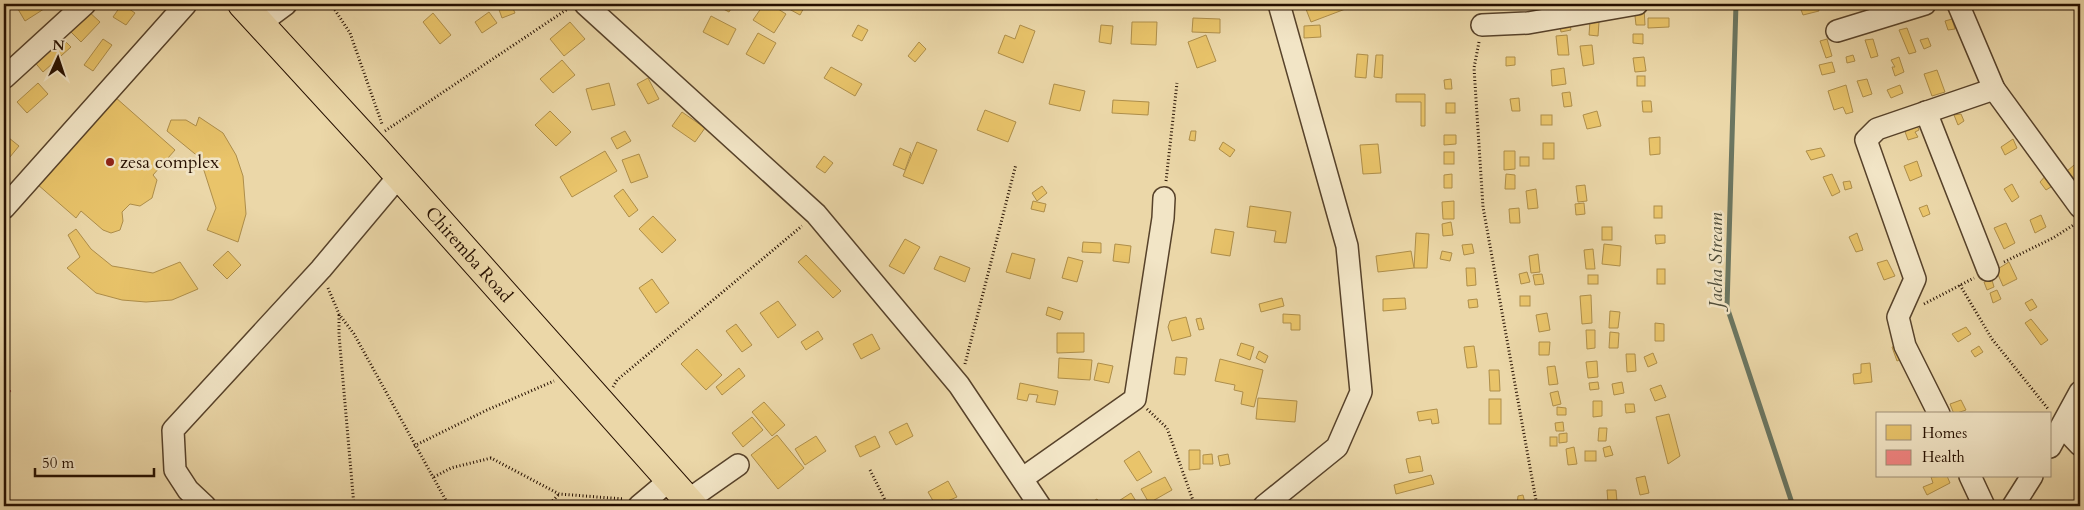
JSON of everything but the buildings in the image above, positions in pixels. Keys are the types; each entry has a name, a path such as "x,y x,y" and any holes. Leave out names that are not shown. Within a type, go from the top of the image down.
{"main road":[{"name":"Chiremba Road","path":"250,14 380,141 399,176 690,503"}],"street":[{"path":"4,78 85,4"},
{"path":"250,14 286,4"},
{"path":"584,4 816,214 959,385 1040,506"},
{"path":"1264,506 1337,447 1361,392 1347,246 1279,4"},
{"path":"1482,25 1528,23 1637,4"},
{"path":"1837,31 1925,4"},
{"path":"1958,4 1994,89 2080,208"},
{"path":"6,201 180,6"},
{"path":"1938,412 1905,346 1898,317 1916,279 1866,140 1877,130 1994,89"},
{"path":"1926,112 1988,270"},
{"path":"205,506 188,490 175,470 173,430 320,268 399,176"},
{"path":"1023,478 1136,399 1163,218 1164,198"},
{"path":"2052,444 2063,427 2080,392"},
{"path":"2063,427 2080,445"},
{"path":"690,503 738,465"},
{"path":"1971,478 1984,506"},
{"path":"2013,506 2031,478"},
{"path":"642,503 670,480"}],"path":[{"path":"331,4 350,33 380,141 576,4"},
{"path":"1482,25 1474,68 1484,207 1537,506"},
{"path":"1164,198 1177,82"},
{"path":"959,385 1016,164"},
{"path":"602,404 618,380 816,214"},
{"path":"320,268 339,314 358,342 449,506"},
{"path":"1960,285 1992,339 2051,412"},
{"path":"339,314 339,335 354,506"},
{"path":"414,446 487,410 573,372"},
{"path":"1136,399 1167,428 1195,506"},
{"path":"2052,413 2063,427"},
{"path":"434,477 451,468 491,458 559,494 642,503"},
{"path":"870,470 888,506"},
{"path":"548,506 559,494"}],"waterway":[{"name":"Jacha Stream","path":"1736,4 1727,307 1793,506"}],"place":[{"name":"zesa complex","path":"110,162"}]}
